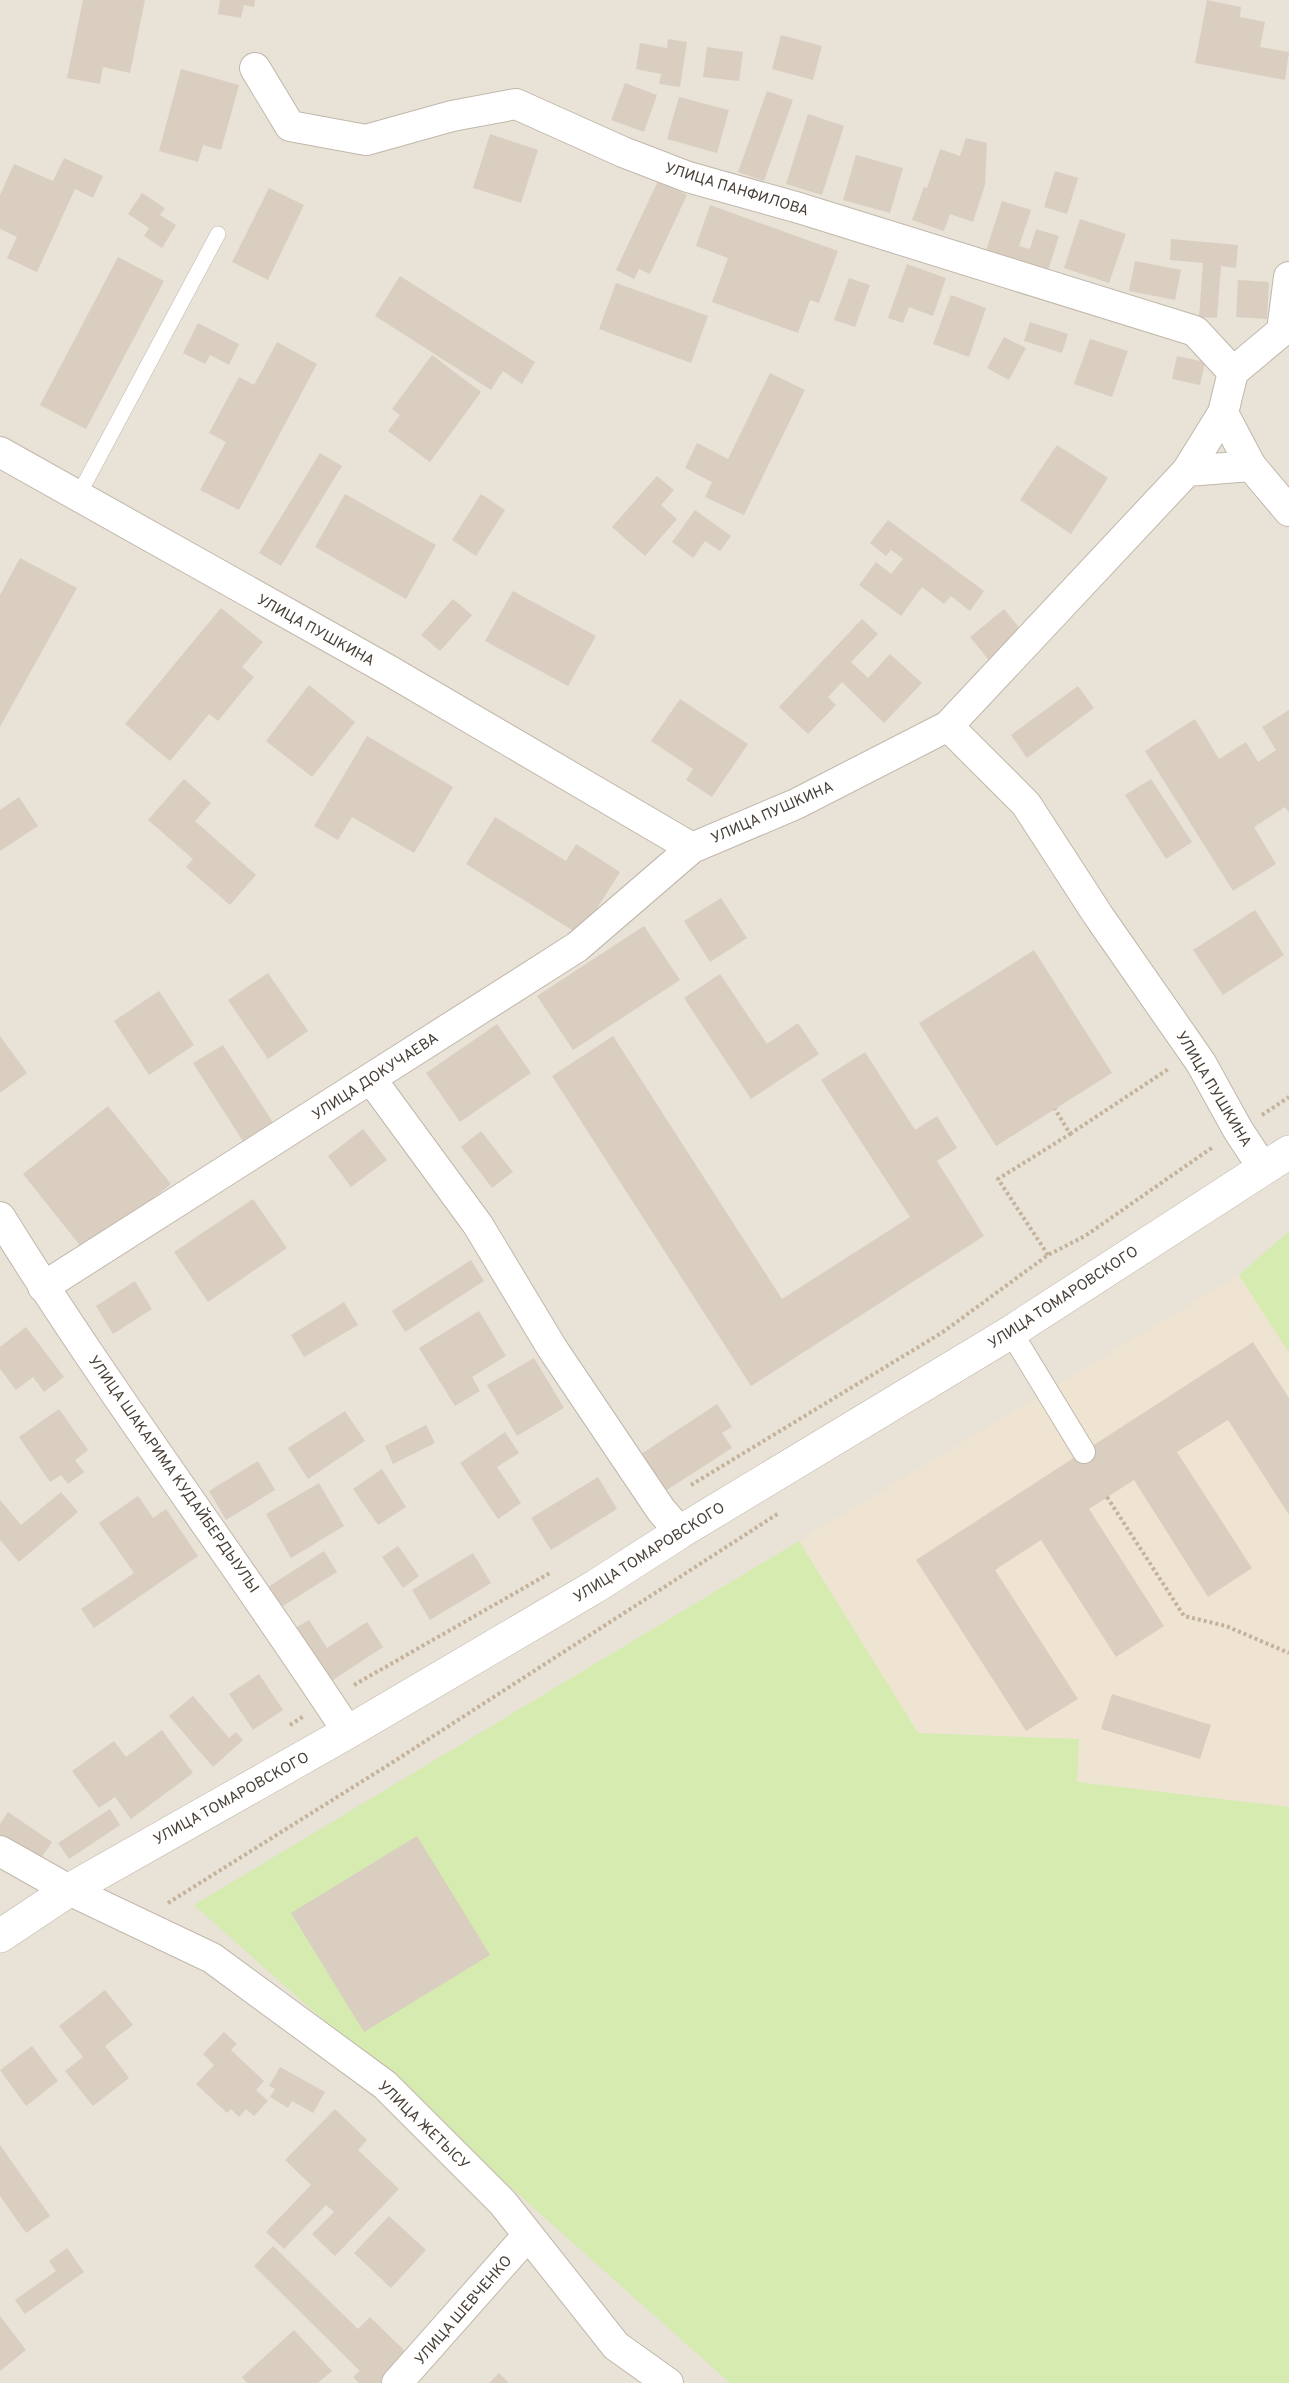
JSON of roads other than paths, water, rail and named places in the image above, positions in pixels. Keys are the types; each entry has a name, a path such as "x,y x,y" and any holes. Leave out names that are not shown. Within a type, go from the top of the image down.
{"street":[{"name":"УЛИЦА ПАНФИЛОВА","path":"255,68 290,126 366,140 452,116 516,104 624,152 688,177 800,208 1195,331 1233,372"},
{"path":"948,726 1187,471 1223,413 1233,372 1282,331 1289,277"},
{"path":"1223,413 1251,466 1289,511"},
{"name":"УЛИЦА ПУШКИНА","path":"0,452 390,671 692,848 796,804 948,726 1026,804 1098,915 1194,1053 1238,1130 1276,1160"},
{"path":"1187,471 1251,466"},
{"name":"УЛИЦА ДОКУЧАЕВА","path":"44,1287 577,947 692,848"},
{"path":"371,1079 478,1225 552,1348 661,1510 680,1532"},
{"name":"УЛИЦА ТОМАРОВСКОГО","path":"0,1936 69,1890 348,1732 596,1586 680,1532 1011,1332 1276,1160"},
{"name":"УЛИЦА ШАКАРИМА КУДАЙБЕРДЫУЛЫ","path":"0,1217 44,1287 258,1594 348,1732"},
{"path":"1011,1332 1084,1452"},
{"name":"УЛИЦА ЖЕТЫСУ","path":"0,1851 69,1890 212,1958 385,2085 503,2203 616,2346 668,2383"},
{"name":"УЛИЦА ШЕВЧЕНКО","path":"397,2383 528,2235"}],"lane":[{"path":"78,496 218,234"}]}
